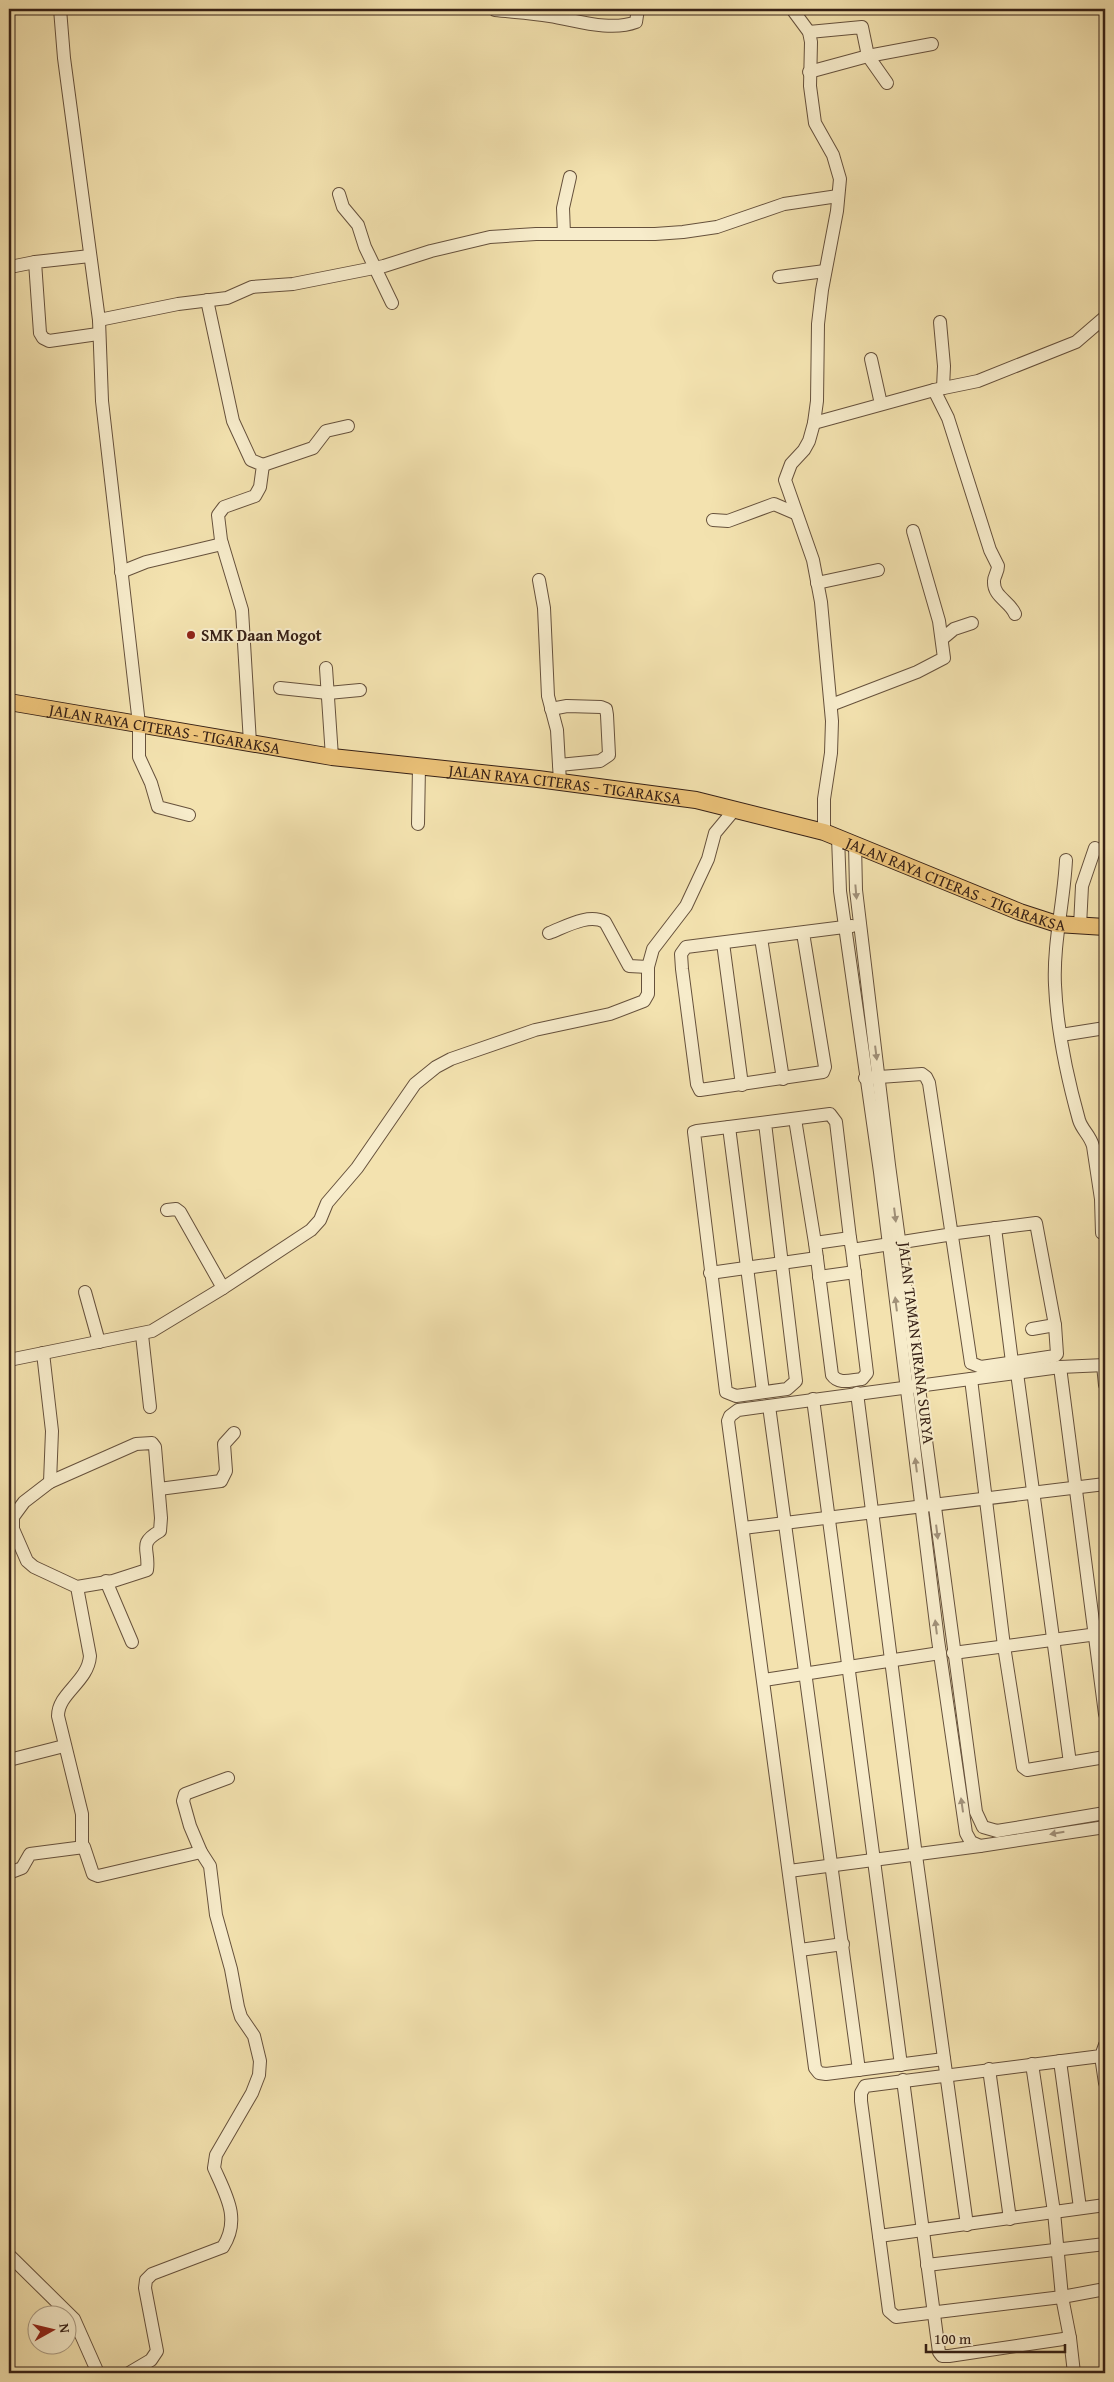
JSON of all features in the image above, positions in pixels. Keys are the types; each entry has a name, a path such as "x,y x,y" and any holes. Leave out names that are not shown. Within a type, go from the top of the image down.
{"main road":[{"name":"JALAN RAYA CITERAS - TIGARAKSA","path":"9,702 332,757 560,782 696,800 831,835 1020,912 1057,924 1105,927"}],"street":[{"path":"60,9 64,58 98,320 102,401 139,724 139,757 151,783 156,804 162,809 189,815"},
{"path":"495,10 523,12 598,25 613,25 636,22 638,9"},
{"path":"792,9 809,32 862,27 868,56 887,82"},
{"name":"JALAN TAMAN KIRANA SURYA","path":"809,32 811,42 809,72 815,123 839,170 838,196 818,324 817,401 814,423 804,450 790,464 786,475 786,487 813,560 817,583 831,705 832,745 824,788 846,927 865,1078 893,1242 946,1653 966,1833 971,1842 980,1846"},
{"path":"809,72 868,56 932,44"},
{"path":"564,234 563,208 570,177"},
{"path":"339,194 344,208 358,225 365,247 392,303"},
{"path":"98,320 227,298 252,287 293,284 375,267 464,242 490,237 683,232 717,227 784,204 838,196"},
{"path":"15,266 90,256"},
{"path":"35,262 40,333 43,338 57,340 98,334"},
{"path":"779,277 825,271"},
{"path":"208,300 233,421 251,460 257,464 263,464 313,448 320,435 326,431 348,426"},
{"path":"814,423 938,389 978,381 1076,342 1105,317"},
{"path":"940,322 944,366 938,389 990,550 998,566 994,588 997,594 1012,607 1015,614"},
{"path":"871,358 881,404"},
{"path":"250,743 242,610 222,544 218,523 220,510 255,496 260,486 263,464"},
{"path":"713,520 728,522 774,504 795,513"},
{"path":"831,705 917,672 942,660 944,656 942,639 913,531"},
{"path":"121,572 146,562 222,544"},
{"path":"817,583 878,570"},
{"path":"540,580 544,608 548,696 557,730 560,782"},
{"path":"942,639 954,629 972,623"},
{"path":"326,668 332,757"},
{"path":"280,688 328,693 360,690"},
{"path":"551,709 567,706 601,707 606,709 607,714 609,755 600,761 559,765"},
{"path":"418,766 418,824"},
{"path":"9,1360 142,1334 223,1288 311,1230 320,1220 327,1203 357,1168 410,1092 424,1076 451,1059 535,1030 610,1014 639,1004 647,998 648,967 653,949 686,906 708,859 715,833 735,809"},
{"name":"JALAN TAMAN KIRANA SURYA","path":"855,844 856,890 879,1077 893,1242"},
{"path":"1080,926 1082,886 1095,848"},
{"path":"1066,860 1057,924 1055,986 1061,1035 1079,1122 1091,1138 1093,1146 1101,1200 1102,1233"},
{"path":"549,933 589,919 599,919 605,922 629,966 648,967"},
{"path":"803,933 825,1067 820,1074 704,1091 697,1084 681,954 686,947 860,925"},
{"path":"761,938 783,1079"},
{"path":"723,943 742,1085"},
{"path":"1061,1035 1105,1028"},
{"path":"865,1078 922,1074 926,1077 953,1234 971,1363 981,1368 1104,1365 1105,1385"},
{"path":"765,1123 796,1381 788,1389 736,1396 726,1392 693,1134 697,1131 830,1114 835,1118 867,1373 862,1379 841,1382 832,1375 815,1243 795,1119"},
{"path":"728,1127 763,1392"},
{"path":"167,1210 176,1209 180,1212 223,1288"},
{"path":"815,1243 893,1242 1036,1223 1055,1325 1058,1351 1054,1356 1014,1368 971,1379 738,1410 730,1416 728,1421 800,1950 814,2068 819,2073 826,2074 944,2059"},
{"path":"995,1228 1014,1368 1034,1491 1070,1762"},
{"path":"710,1273 817,1258"},
{"path":"819,1277 855,1272"},
{"path":"85,1292 99,1342"},
{"path":"1032,1329 1055,1325"},
{"path":"142,1334 150,1407"},
{"path":"43,1353 52,1431 50,1482"},
{"path":"1060,1367 1075,1488 1099,1634 1105,1714"},
{"path":"971,1379 1004,1646 1023,1767 1027,1770 1105,1757"},
{"path":"857,1393 916,1853 967,2225"},
{"path":"813,1399 902,2065"},
{"path":"769,1406 807,1673 859,2070"},
{"path":"159,1489 221,1481 226,1471 224,1444 234,1433"},
{"path":"148,1442 155,1447 161,1527 160,1532 149,1537 146,1543 147,1570 113,1581 77,1587 34,1567 27,1561 13,1530 13,1517 16,1510 50,1482 136,1444 148,1442"},
{"path":"743,1528 1034,1491 1105,1484"},
{"path":"106,1581 132,1642"},
{"path":"77,1587 90,1665 87,1672 58,1708 58,1716 82,1814 82,1847"},
{"path":"764,1680 892,1660 1099,1634"},
{"name":"JALAN TAMAN KIRANA SURYA","path":"946,1653 976,1812 983,1827 997,1831 1105,1813"},
{"path":"9,1760 64,1746"},
{"path":"129,2373 150,2360 157,2351 155,2332 145,2288 146,2280 152,2274 223,2247 228,2238 232,2227 231,2204 214,2168 214,2163 216,2155 252,2093 259,2075 260,2061 258,2049 254,2036 241,2017 214,1905 210,1866 201,1852 190,1826 183,1797 191,1790 228,1778"},
{"path":"789,1871 980,1846 1105,1827"},
{"path":"9,1873 22,1868 30,1854 82,1847 86,1848 93,1874 98,1876 201,1852"},
{"path":"800,1950 843,1944"},
{"path":"1105,2083 1103,2050 1060,2061 865,2086 862,2093 889,2311 892,2315 896,2317 1105,2292"},
{"path":"1060,2061 1080,2208"},
{"path":"1032,2064 1054,2212 1062,2297 1070,2338 1074,2373"},
{"path":"989,2069 1010,2219"},
{"path":"903,2080 924,2230 937,2348 942,2356 1070,2338"},
{"path":"879,2236 1105,2205"},
{"path":"927,2264 1105,2244"},
{"path":"9,2255 74,2319 98,2373"}],"place":[{"name":"SMK Daan Mogot","path":"191,635"}]}
